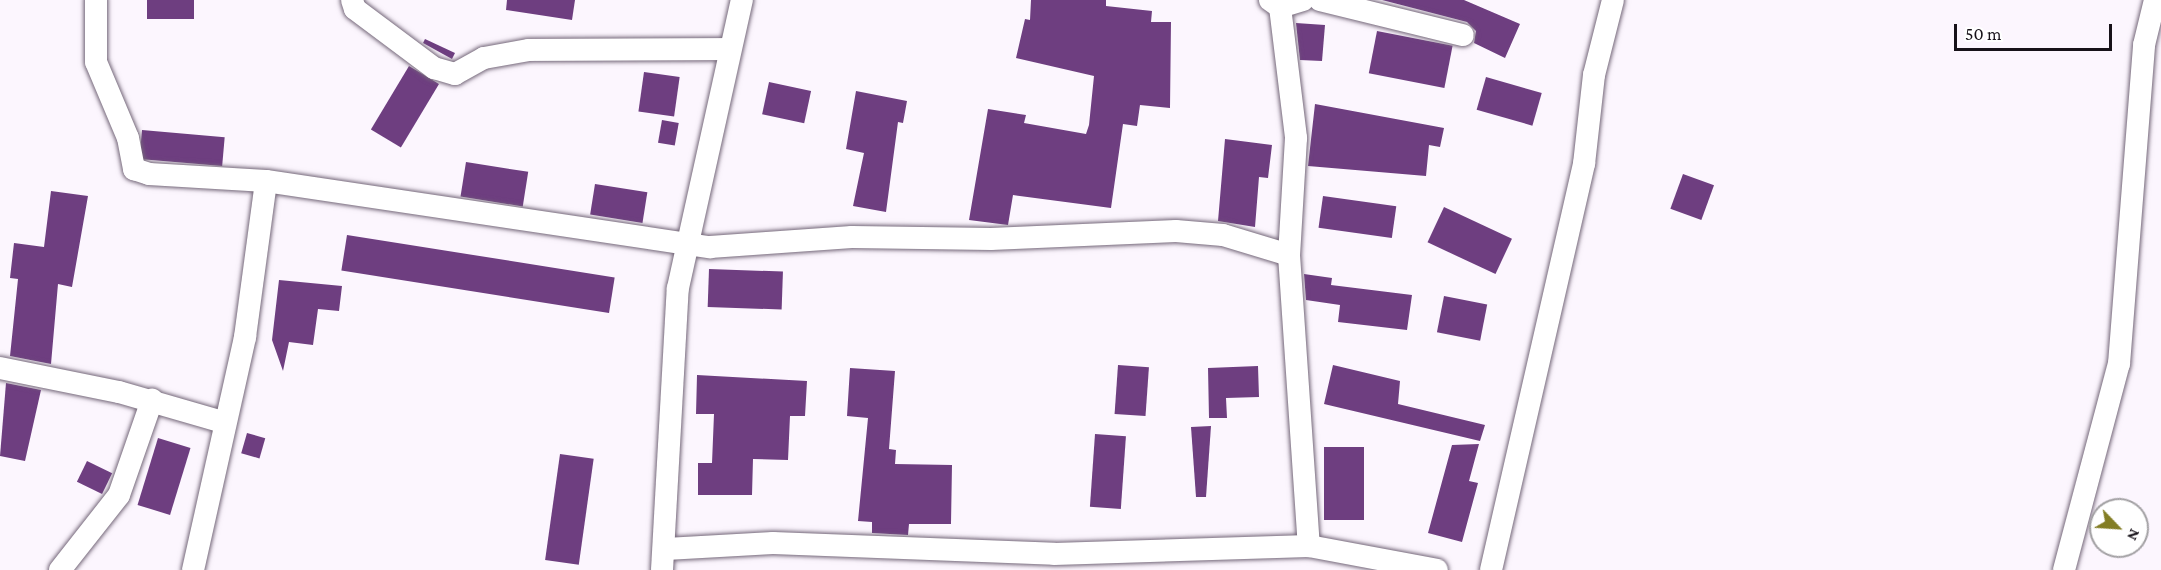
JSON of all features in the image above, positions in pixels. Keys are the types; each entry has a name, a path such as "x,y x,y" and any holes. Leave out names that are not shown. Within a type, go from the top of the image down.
{"street":[{"path":"96,0 96,62 128,138 134,169 180,179 266,181 688,245 1176,231 1223,235 1289,255"},
{"path":"352,0 355,9 434,68 455,74 484,58 529,50 727,49"},
{"path":"742,0 727,49 688,245 672,349 664,560 773,543 1054,554 1309,546 1437,570"},
{"path":"1303,0 1275,3 1298,158 1289,255 1309,546"},
{"path":"1320,0 1462,35"},
{"path":"1491,570 1584,164 1594,75 1613,0"},
{"path":"2064,570 2119,364 2144,45 2155,0"},
{"path":"193,570 223,422 245,337 266,181"},
{"path":"0,368 152,400 223,422"},
{"path":"60,570 119,495 152,400"}],"building":[{"path":"147,0 194,0 194,19 147,19"},
{"path":"507,0 575,0 572,20 506,10"},
{"path":"1031,0 1106,0 1106,6 1152,11 1151,22 1171,22 1170,108 1140,105 1137,126 1123,124 1111,208 1013,195 1008,225 969,220 988,109 1026,115 1024,123 1086,134 1089,125 1094,76 1016,58 1025,19 1030,20"},
{"path":"1382,0 1464,0 1520,24 1505,58 1474,43 1476,31 1467,22"},
{"path":"1296,23 1325,25 1322,61 1300,60"},
{"path":"1377,31 1453,46 1444,88 1369,73"},
{"path":"425,39 455,53 452,59 423,43"},
{"path":"409,66 439,84 401,147 371,129"},
{"path":"644,72 680,77 674,117 638,112"},
{"path":"1486,77 1542,93 1532,126 1477,110"},
{"path":"769,82 811,91 804,123 762,114"},
{"path":"856,91 907,101 903,123 898,122 886,212 853,206 864,153 846,149"},
{"path":"1315,104 1444,128 1440,147 1429,145 1426,176 1308,166"},
{"path":"662,120 679,123 675,146 658,143"},
{"path":"142,130 225,137 222,166 139,159"},
{"path":"1225,139 1272,145 1268,178 1259,177 1255,227 1218,221"},
{"path":"466,162 528,172 523,206 461,197"},
{"path":"1683,174 1714,185 1701,220 1670,209"},
{"path":"595,184 647,192 642,223 590,215"},
{"path":"51,191 88,196 72,287 58,284 51,364 10,356 18,279 10,278 14,243 44,247"},
{"path":"1323,196 1396,206 1392,238 1319,228"},
{"path":"1444,207 1512,239 1495,274 1428,242"},
{"path":"347,235 615,277 609,313 341,271"},
{"path":"709,269 783,272 782,310 708,307"},
{"path":"1304,274 1332,278 1331,285 1412,295 1407,330 1338,322 1340,305 1306,300"},
{"path":"279,280 342,286 339,311 318,309 313,345 289,342 283,371 272,340"},
{"path":"1444,296 1487,304 1480,341 1437,332"},
{"path":"1118,365 1149,367 1146,416 1115,414"},
{"path":"1333,365 1400,381 1398,404 1485,425 1480,441 1324,404"},
{"path":"1258,366 1259,397 1226,398 1227,418 1209,418 1208,368"},
{"path":"850,368 895,371 889,449 896,450 895,464 952,465 951,524 909,524 908,535 872,533 872,522 858,521 868,418 847,416"},
{"path":"697,375 807,381 805,416 790,416 788,460 753,459 752,495 698,495 698,463 712,463 714,414 696,414"},
{"path":"6,383 41,390 25,461 0,456"},
{"path":"1211,426 1206,497 1196,497 1191,427"},
{"path":"247,433 265,438 259,458 241,453"},
{"path":"1095,434 1126,436 1121,509 1090,507"},
{"path":"158,438 191,448 170,515 138,505"},
{"path":"1479,444 1469,481 1478,483 1462,542 1428,533 1452,445"},
{"path":"1324,447 1364,447 1364,520 1324,520"},
{"path":"560,454 594,459 579,565 545,560"},
{"path":"87,461 112,473 102,494 77,482"}]}
